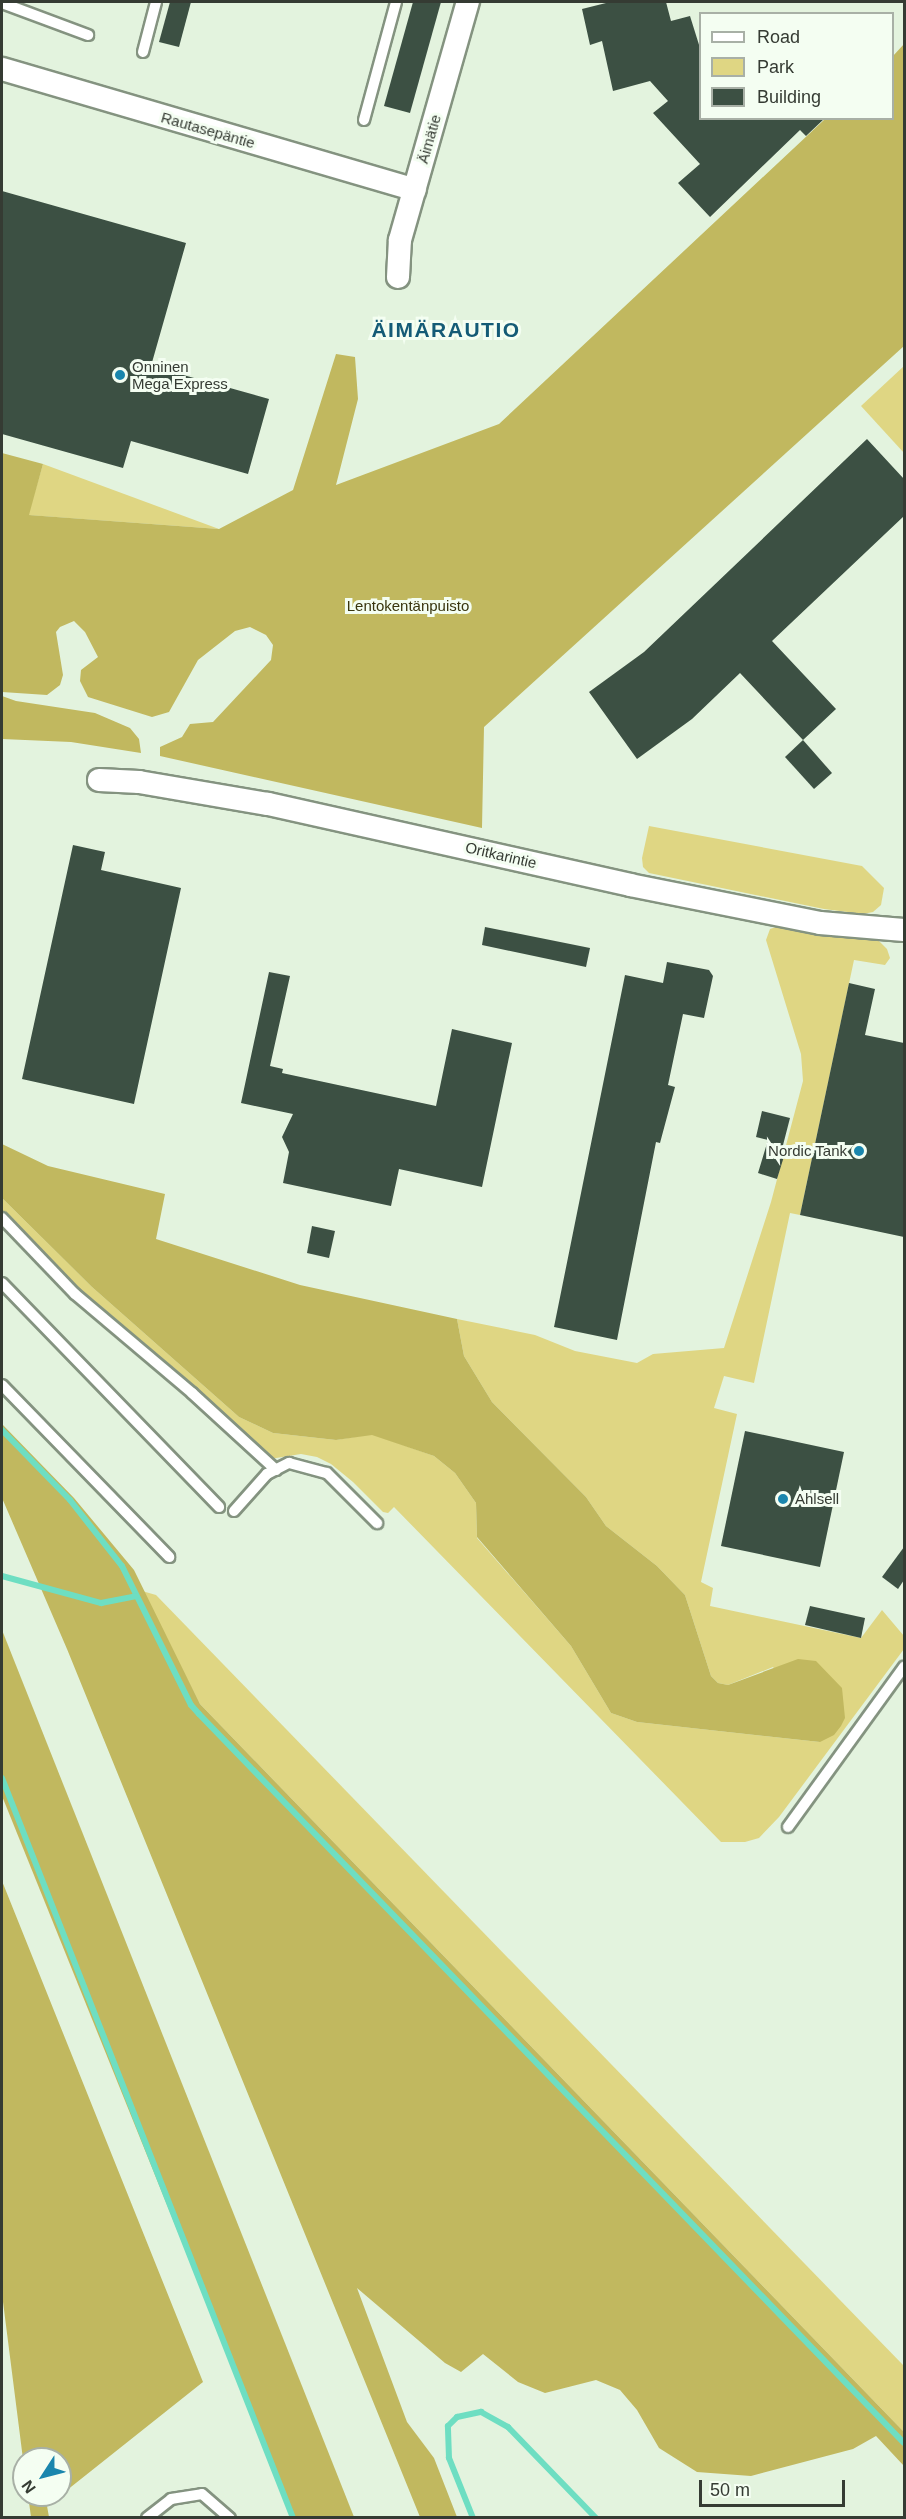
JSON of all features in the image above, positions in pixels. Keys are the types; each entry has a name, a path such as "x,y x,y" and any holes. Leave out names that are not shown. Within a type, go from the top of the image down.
{"street":[{"name":"Äimätie","path":"398,277 400,240 468,2"},
{"name":"Rautasepäntie","path":"2,69 415,190"},
{"name":"Oritkarintie","path":"99,780 139,782 268,804 630,885 820,922 904,930"}],"lane":[{"path":"143,52 156,2"},
{"path":"364,120 396,2"},
{"path":"2,3 88,35"},
{"path":"2,1218 75,1294 192,1393 276,1470"},
{"path":"2,1283 219,1507"},
{"path":"2,1385 169,1557"},
{"path":"234,1511 267,1474 289,1463 327,1473 377,1523"},
{"path":"788,1827 904,1667"},
{"path":"147,2517 171,2499 202,2494 230,2517"}],"green space":[{"name":"Lentokentänpuisto","path":"904,44 904,346 484,727 482,828 160,756 160,747 182,737 190,724 213,722 271,660 273,645 266,635 250,627 235,631 198,660 169,712 152,717 88,697 80,681 81,670 98,657 85,632 74,621 60,627 56,632 63,675 60,685 47,695 2,692 2,453 43,464 29,515 219,529 293,490 336,354 355,357 358,399 336,485 499,424 824,120 894,120 894,55"},
{"path":"904,366 904,453 861,406"},
{"path":"43,464 219,529 28,515"},
{"path":"2,696 16,701 95,713 130,728 139,739 141,753 71,742 2,739"},
{"path":"649,826 862,866 884,888 881,905 873,912 863,914 824,909 649,873 643,867 642,858"},
{"path":"782,925 878,940 887,949 890,958 885,965 854,960 800,1215 790,1213 754,1383 724,1376 714,1408 737,1414 701,1582 713,1588 710,1606 861,1638 882,1610 904,1636 904,1649 779,1817 759,1838 745,1842 721,1842 394,1507 388,1513 383,1512 353,1482 331,1464 317,1457 301,1454 270,1459 79,1290 2,1212 2,1198 92,1287 239,1417 273,1433 336,1440 372,1434 434,1456 455,1473 476,1503 477,1538 571,1646 611,1713 637,1722 820,1742 773,1667 728,1685 718,1683 711,1676 685,1595 657,1566 606,1526 586,1497 492,1402 464,1356 457,1319 535,1335 575,1351 637,1363 653,1354 724,1348 771,1202 803,1081 801,1054 766,940 770,929"},
{"path":"2,1144 48,1166 165,1194 156,1239 300,1285 457,1319 464,1356 492,1402 586,1497 606,1526 657,1566 685,1595 711,1676 718,1683 728,1685 798,1659 816,1661 842,1688 845,1718 841,1726 834,1735 820,1742 637,1722 611,1713 571,1646 477,1537 476,1503 455,1473 434,1456 372,1435 336,1440 273,1433 239,1417 92,1287 2,1198"},
{"path":"2,1424 74,1498 134,1570 200,1704 904,2432 904,2466 876,2436 853,2449 751,2476 697,2472 659,2448 637,2410 620,2390 596,2380 545,2393 518,2382 483,2354 461,2372 445,2363 357,2288 407,2422 434,2458 457,2517 420,2517 67,1649 2,1498"},
{"path":"142,1591 156,1595 904,2366 904,2432 200,1704"},
{"path":"2,1630 354,2517 293,2517 2,1796"},
{"path":"2,1881 203,2382 72,2486 72,2447 21,2447 2,2294"},
{"path":"30,2507 47,2507 49,2517 31,2517"}],"building":[{"path":"170,2 191,2 179,47 159,42"},
{"path":"413,2 441,2 410,113 384,106"},
{"path":"610,2 666,2 671,21 690,16 699,45 699,120 823,120 806,136 800,130 710,217 678,183 700,164 653,113 668,101 650,81 613,91 602,41 590,45 582,9"},
{"path":"2,191 186,243 151,366 269,399 248,474 131,441 123,468 2,434"},
{"path":"867,439 904,479 904,516 772,641 836,709 803,740 740,673 692,719 637,759 589,692 644,652"},
{"path":"803,740 832,773 814,789 785,757"},
{"path":"73,845 105,852 101,870 181,888 134,1104 22,1079"},
{"path":"485,927 590,948 586,967 482,945"},
{"path":"667,962 709,970 713,976 704,1018 683,1014 668,1085 675,1087 660,1143 656,1142 617,1340 554,1327 625,975 663,983"},
{"path":"269,972 290,976 270,1066 283,1069 282,1073 436,1106 452,1029 512,1043 482,1187 399,1169 391,1206 283,1183 289,1152 282,1137 293,1114 241,1103"},
{"name":"Nordic Tank","path":"849,983 875,989 865,1035 904,1043 904,1237 800,1215"},
{"path":"762,1111 790,1118 782,1149 786,1150 777,1179 758,1173 768,1140 756,1137"},
{"path":"312,1226 335,1231 329,1258 307,1253"},
{"name":"Ahlsell","path":"745,1431 844,1452 820,1567 721,1546"},
{"path":"904,1547 904,1580 898,1589 882,1577"},
{"path":"810,1606 865,1618 861,1638 805,1625"}],"waterway":[{"path":"2,1430 70,1500 122,1566 191,1705 199,1714 904,2443"},
{"path":"2,1576 101,1603 136,1596"},
{"path":"2,1778 293,2518"},
{"path":"473,2518 449,2458 448,2426 457,2417 481,2412 508,2427 596,2518"}],"place":[{"name":"Onninen Mega Express","path":"120,375"},
{"name":"Nordic Tank","path":"859,1151"},
{"name":"Ahlsell","path":"783,1499"}],"district":[{"name":"ÄIMÄRAUTIO","path":"446,330"}]}
